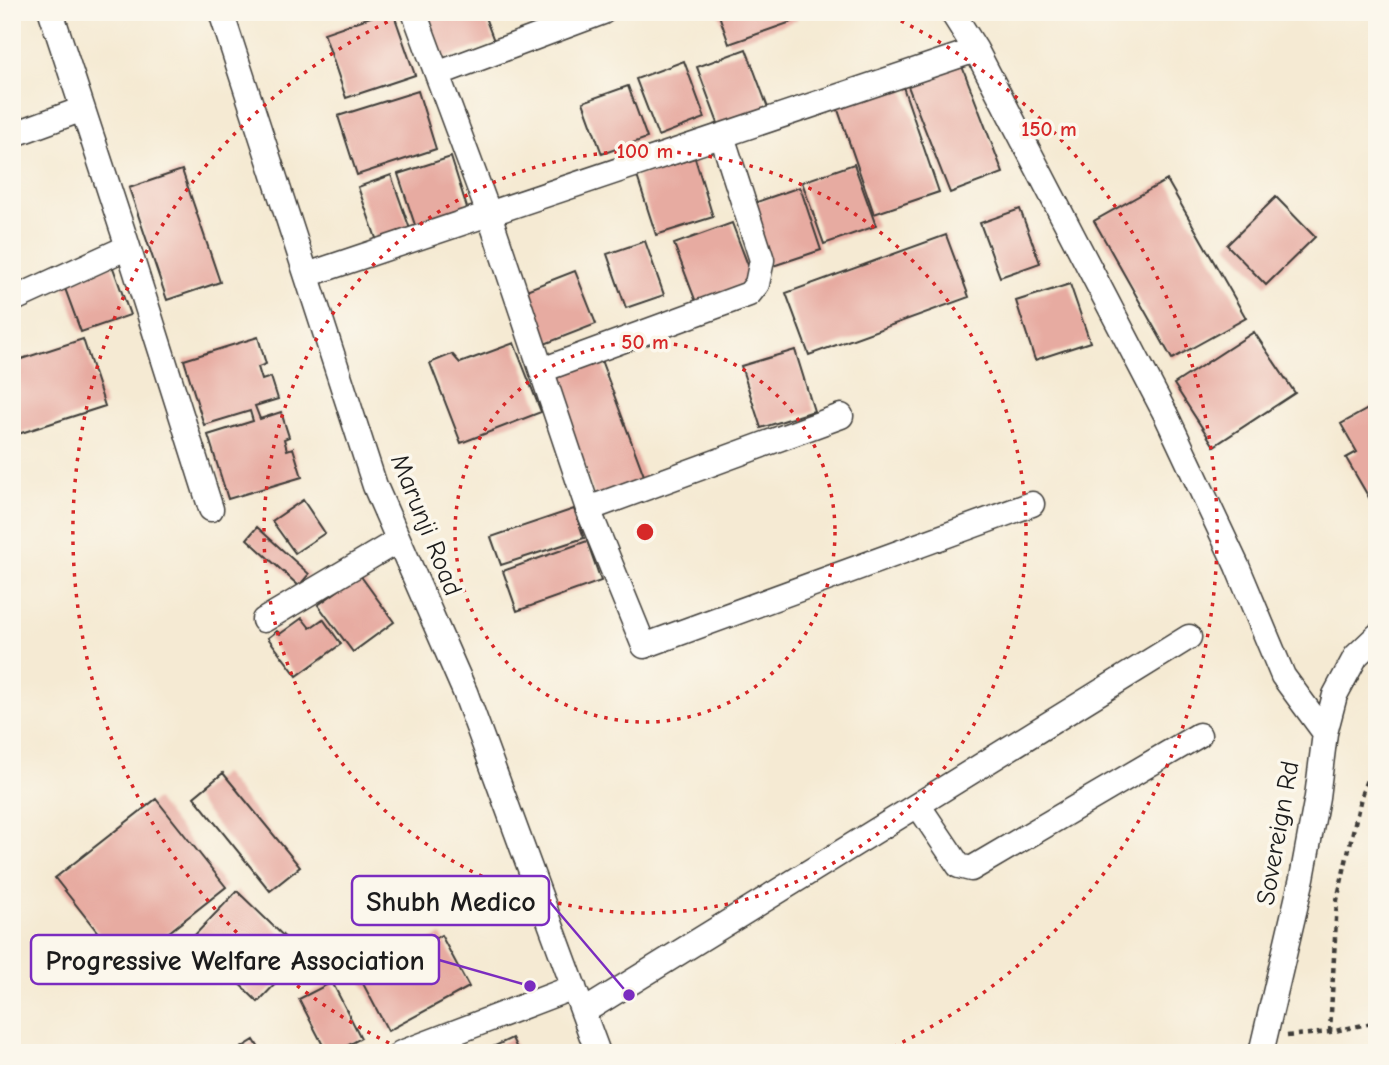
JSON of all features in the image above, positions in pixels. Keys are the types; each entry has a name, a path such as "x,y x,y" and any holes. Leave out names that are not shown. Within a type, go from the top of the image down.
{"street":[{"path":"51,12 80,110 128,247 211,509"},
{"name":"Marunji Road","path":"221,12 375,486 464,692 598,1053"},
{"path":"414,12 489,214 588,509 644,646 1032,504"},
{"path":"437,74 603,12"},
{"path":"952,12 976,50 1166,415 1237,566 1283,676 1325,733"},
{"path":"307,275 976,50"},
{"path":"12,135 80,110"},
{"path":"542,370 749,294 757,284 762,260 722,136"},
{"path":"12,300 128,247"},
{"path":"588,509 841,416"},
{"path":"264,620 397,541"},
{"name":"Sovereign Rd","path":"1263,1045 1302,878 1317,797 1325,733 1335,695 1356,656 1377,636"},
{"path":"583,1012 1189,637"},
{"path":"918,805 959,866 971,869 1199,735"},
{"path":"401,1053 574,987"}],"path":[{"path":"1330,1032 1337,900 1362,793 1377,753"},
{"path":"1263,1045 1377,1022"}],"building":[{"path":"385,12 393,12 415,75 346,98 324,33"},
{"path":"419,12 483,12 494,41 437,61"},
{"path":"536,12 556,12 556,13 538,19"},
{"path":"718,12 794,12 797,20 729,44"},
{"path":"746,49 768,108 719,126 697,67"},
{"path":"684,61 705,118 658,136 636,79"},
{"path":"960,61 1003,173 950,193 906,81"},
{"path":"901,81 939,192 874,214 836,104"},
{"path":"628,86 647,138 602,154 583,102"},
{"path":"418,91 436,149 357,175 338,116"},
{"path":"451,157 469,214 417,231 398,174"},
{"path":"695,158 713,217 656,235 637,176"},
{"path":"854,164 876,226 824,244 802,182"},
{"path":"182,170 220,282 167,300 129,188"},
{"path":"391,175 411,232 378,244 358,187"},
{"path":"1167,180 1246,318 1172,359 1094,221"},
{"path":"800,187 821,250 770,267 748,205"},
{"path":"1276,197 1315,237 1266,285 1227,245"},
{"path":"1020,209 1040,263 1000,277 980,223"},
{"path":"732,223 754,281 696,302 674,244"},
{"path":"946,235 969,297 809,355 786,293"},
{"path":"645,241 664,295 626,308 607,254"},
{"path":"112,265 130,315 81,332 63,283"},
{"path":"575,271 596,324 542,345 521,292"},
{"path":"1070,284 1090,342 1035,360 1016,301"},
{"path":"1254,332 1295,393 1214,446 1174,384"},
{"path":"258,337 266,364 258,367 262,380 271,377 278,399 255,406 260,419 281,412 289,437 284,439 287,450 293,448 302,477 228,499 208,435 253,421 250,411 204,425 184,360"},
{"path":"83,339 105,406 18,434 12,427 12,362"},
{"path":"514,343 541,412 461,443 430,363 452,354 460,363"},
{"path":"795,350 814,411 761,428 741,366"},
{"path":"601,360 646,481 596,499 551,378"},
{"path":"1377,404 1377,497 1371,501 1346,458 1357,452 1341,424"},
{"path":"303,500 325,533 295,553 272,521"},
{"path":"574,509 584,538 501,565 491,537"},
{"path":"257,527 309,574 299,586 247,539"},
{"path":"587,541 601,581 517,611 503,571"},
{"path":"360,575 394,622 353,652 318,605"},
{"path":"302,618 310,628 323,619 341,644 297,676 268,638 277,631 280,634"},
{"path":"223,773 300,867 270,891 194,797"},
{"path":"156,799 226,887 125,967 55,878"},
{"path":"237,891 303,955 258,1002 192,938"},
{"path":"441,935 469,987 388,1031 360,978"},
{"path":"332,982 361,1038 334,1053 327,1053 299,999"},
{"path":"512,1038 519,1053 480,1053"},
{"path":"254,1040 262,1053 233,1053"}],"place":[{"name":"Progressive Welfare Association","path":"530,986"},
{"name":"Shubh Medico","path":"629,995"}]}
